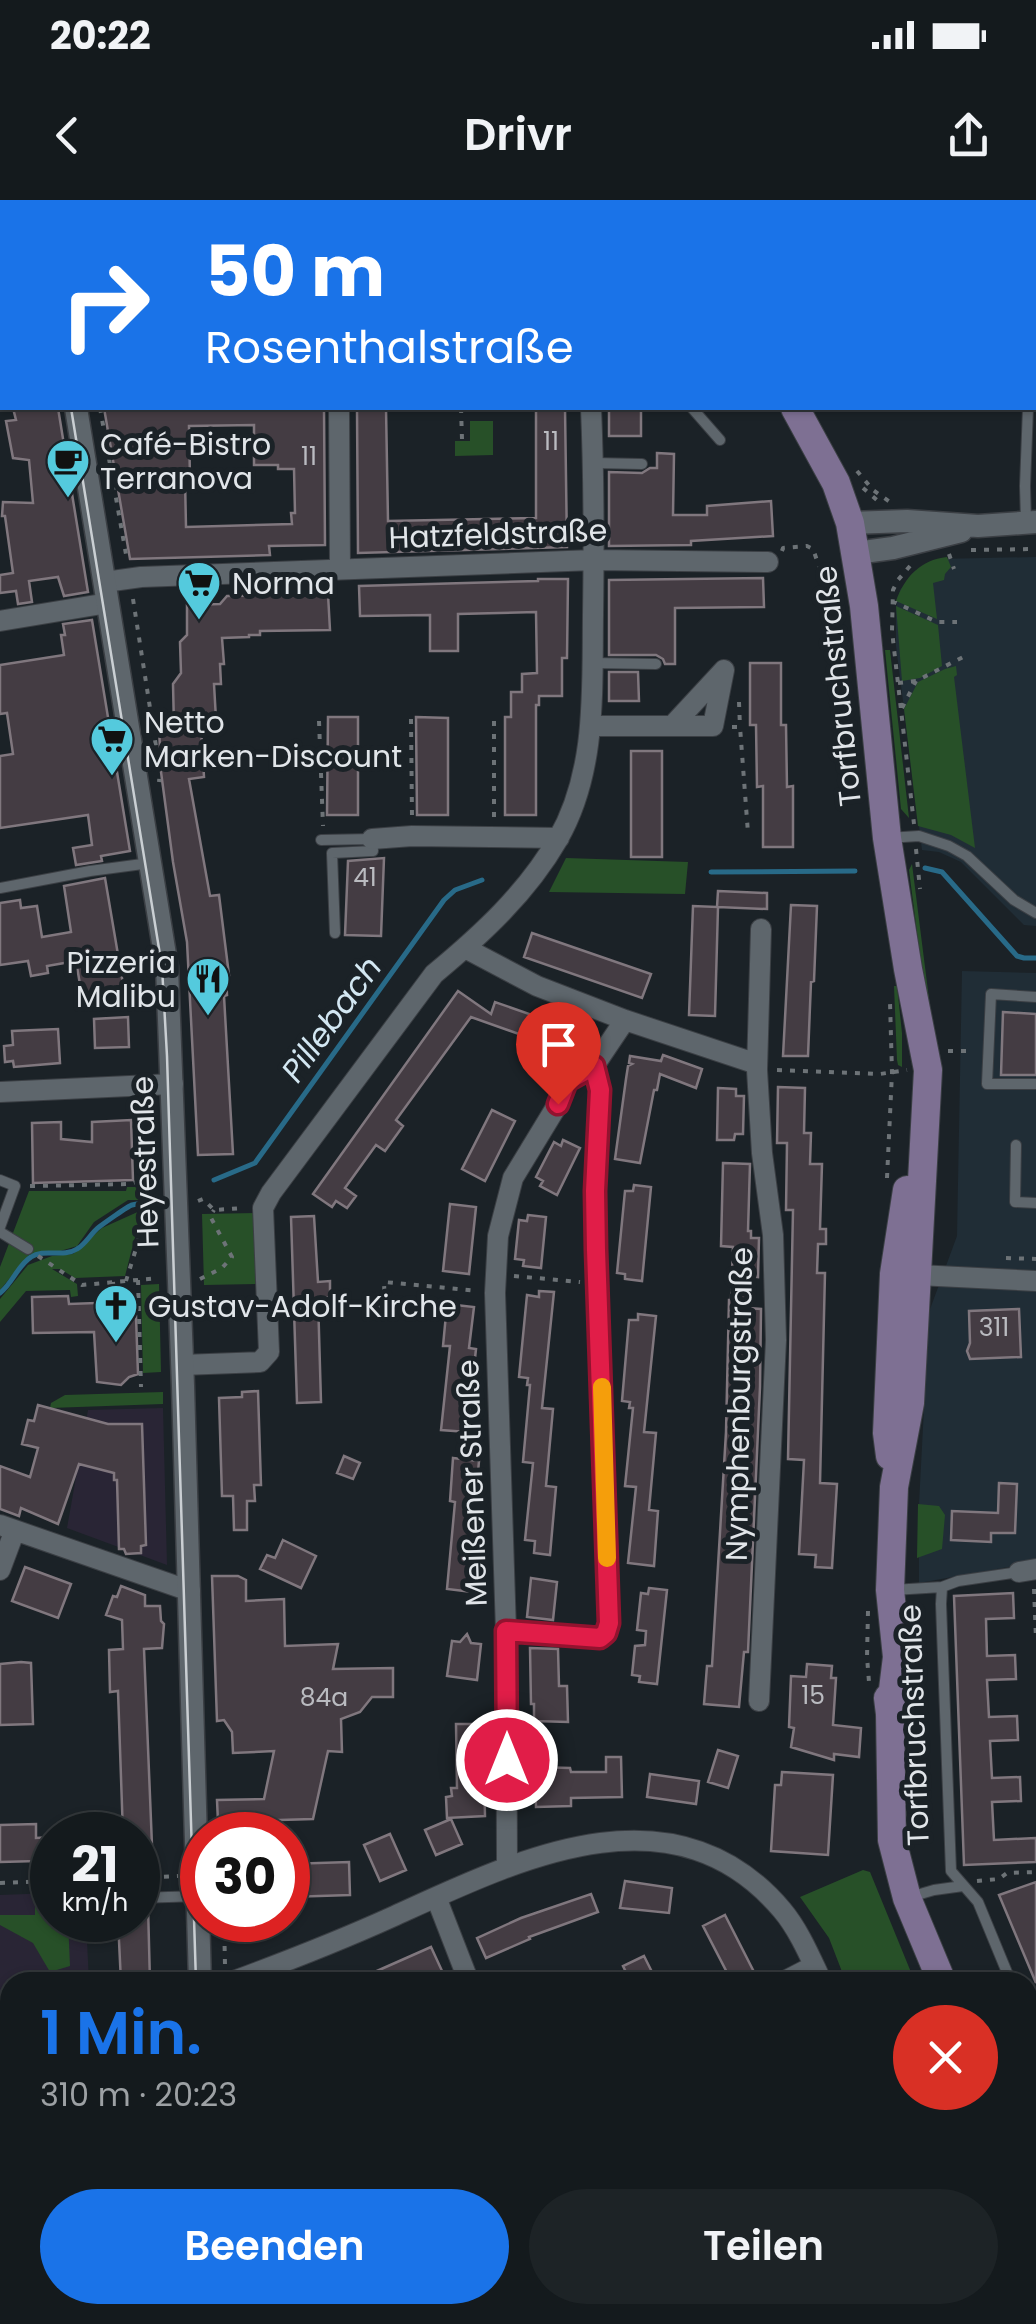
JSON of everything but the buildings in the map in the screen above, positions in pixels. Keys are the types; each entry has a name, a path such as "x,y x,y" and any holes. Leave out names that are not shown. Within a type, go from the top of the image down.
{"main road":[{"name":"Torfbruchstraße","path":"796,410 836,483 850,523 864,606 887,838 928,1070 910,1404 894,1487 890,1593 881,1657 890,1714 892,1840 907,1898 938,1972"},
{"name":"Torfbruchstraße","path":"894,1487 887,1434 894,1274 904,1176 908,969"},
{"path":"887,1434 900,1402 906,1302 918,1275 909,1257 904,1176"}],"street":[{"name":"Heyestraße","path":"76,410 167,967 177,1207 190,1278 182,1365 197,1812"},
{"path":"339,410 340,569"},
{"path":"182,1365 260,1362 269,1352 263,1208 270,1193 434,974 518,896 558,838 583,778 590,726 594,560 591,410"},
{"path":"850,523 906,521 978,526 1031,522"},
{"path":"856,554 978,526"},
{"name":"Hatzfeldstraße","path":"0,621 106,593 141,577 594,560 768,562"},
{"path":"590,726 713,726 724,670 672,725"},
{"path":"372,839 558,838"},
{"name":"Nymphenburgstraße","path":"759,1701 776,1340 773,1235 762,1152 761,929"},
{"path":"465,948 537,986 760,1067"},
{"name":"Meißener Straße","path":"508,1866 506,1631 495,1284 498,1236 513,1178 558,1104 567,1081 594,1066 625,1020"},
{"path":"506,1631 600,1638 609,1623 595,1191 600,1090 594,1066"},
{"path":"0,1092 173,1084"},
{"path":"918,1275 1036,1281"},
{"path":"0,1570 8,1527 190,1590"},
{"path":"238,1972 336,1942 508,1866 574,1846 636,1841 680,1846 717,1858 754,1881 784,1912 817,1972"},
{"path":"436,1897 465,1972"},
{"name":"Heyestraße","path":"200,1942 200,1972"}],"lane":[{"path":"694,410 720,440"},
{"path":"1028,410 1025,486 1031,522"},
{"path":"594,463 642,464"},
{"path":"592,663 656,664"},
{"path":"887,838 919,836 949,846 967,856 1014,900 1036,913"},
{"path":"321,840 372,839 373,850 332,853 335,933"},
{"path":"0,888 151,863"},
{"path":"1036,998 991,994 987,1084 1036,1084"},
{"path":"1016,1144 1014,1202 1036,1203"},
{"path":"0,1180 16,1186 0,1230 28,1249"},
{"name":"Torfbruchstraße","path":"1007,1972 978,1902 951,1871 941,1604 942,1587 1030,1570"},
{"path":"890,1593 942,1587"},
{"path":"907,1898 962,1886"}],"path":[{"path":"461,410 462,439"},
{"path":"852,465 874,490 892,502 892,509"},
{"path":"768,562 772,574 776,573 783,548 807,546 815,553 827,589 837,589"},
{"path":"966,550 1036,549"},
{"path":"949,551 954,568"},
{"path":"881,591 894,590 912,563"},
{"path":"894,564 898,580"},
{"name":"Torfbruchstraße","path":"838,580 841,595"},
{"path":"892,602 938,622 957,622"},
{"path":"898,683 916,681 965,656"},
{"path":"900,710 916,681"},
{"path":"412,719 412,836"},
{"path":"319,721 323,826"},
{"path":"494,722 494,838"},
{"path":"713,726 740,727 748,833"},
{"path":"946,1051 966,1051"},
{"path":"760,1067 880,1074 905,1070"},
{"path":"890,1118 902,1118"},
{"path":"126,1281 145,1211 142,1153 152,1152"},
{"path":"888,1164 904,1176"},
{"path":"44,1186 132,1184 142,1180"},
{"path":"177,1207 203,1200 214,1210 244,1208"},
{"path":"53,1268 82,1285 190,1278 222,1268 232,1258 210,1216 214,1210"},
{"path":"138,1280 141,1387"},
{"path":"113,1282 115,1302"},
{"path":"286,1311 385,1307 384,1282 597,1283"},
{"path":"1030,1570 1036,1640"},
{"path":"867,1657 876,1657"},
{"path":"962,1886 999,1880 1007,1874 1036,1872"},
{"path":"0,1883 30,1882"},
{"path":"226,1942 228,1972"}],"shaded area":[{"path":"1036,557 1036,926 1024,925 961,862 939,852 922,850 896,646 896,608 900,590 915,571 937,559"},
{"path":"962,971 1036,973 1036,1562 919,1583 929,1312 957,1236"},
{"path":"163,1408 167,1565 67,1528 88,1410"},
{"path":"30,1894 30,1942 87,1942 89,1972 0,1972 0,1895"}],"green space":[{"path":"470,421 493,421 493,455 455,456 455,441 470,441"},
{"path":"947,557 951,567 944,580 933,583 937,619 896,601 915,571"},
{"path":"896,606 938,625 942,666 920,678 902,681"},
{"path":"885,650 890,650 909,818 901,809"},
{"path":"956,666 954,677 975,848 951,835 918,826 904,709 918,682"},
{"path":"566,858 688,862 685,894 549,892"},
{"path":"912,864 937,1062 909,870"},
{"path":"894,986 902,1033 902,1067 897,1060"},
{"path":"127,1187 142,1187 142,1200 128,1200 94,1222 77,1246 29,1255 0,1290 0,1267 29,1191 126,1191"},
{"path":"142,1210 125,1276 75,1278 52,1269 77,1284 78,1296 71,1297 70,1290 26,1291 0,1322 0,1299 28,1265 52,1256 73,1254 102,1228"},
{"path":"256,1213 257,1284 204,1285 202,1214"},
{"path":"159,1284 161,1372 143,1373 141,1285"},
{"path":"163,1392 163,1404 50,1408 51,1403 65,1395"},
{"path":"918,1504 939,1506 945,1515 942,1549 917,1558"},
{"path":"863,1870 870,1872 911,1972 842,1972 829,1938 800,1897"},
{"path":"0,1915 30,1915 30,1941 0,1925"},
{"path":"69,1942 70,1966 50,1972 33,1943"}],"waterway":[{"name":"Pillebach","path":"925,868 942,872 1017,956 1036,958"},
{"name":"Pillebach","path":"711,872 855,871"},
{"name":"Pillebach","path":"214,1180 255,1163 444,900 455,890 482,880"},
{"name":"Pillebach","path":"0,1293 31,1257 72,1252 126,1208 155,1200"}],"tram line":[{"path":"71,410 162,967 196,1972"}],"slow traffic":[{"path":"602,1387 607,1558"}],"place":[{"name":"Café-Bistro Terranova","path":"68,499"},
{"name":"Norma","path":"199,621"},
{"name":"Netto Marken-Discount","path":"112,777"},
{"name":"Pizzeria Malibu","path":"208,1017"},
{"name":"Gustav-Adolf-Kirche","path":"116,1344"}],"route":[{"path":"507,1760 506,1631 600,1638 609,1623 595,1191 600,1090 594,1066 567,1081 558,1104"}]}
